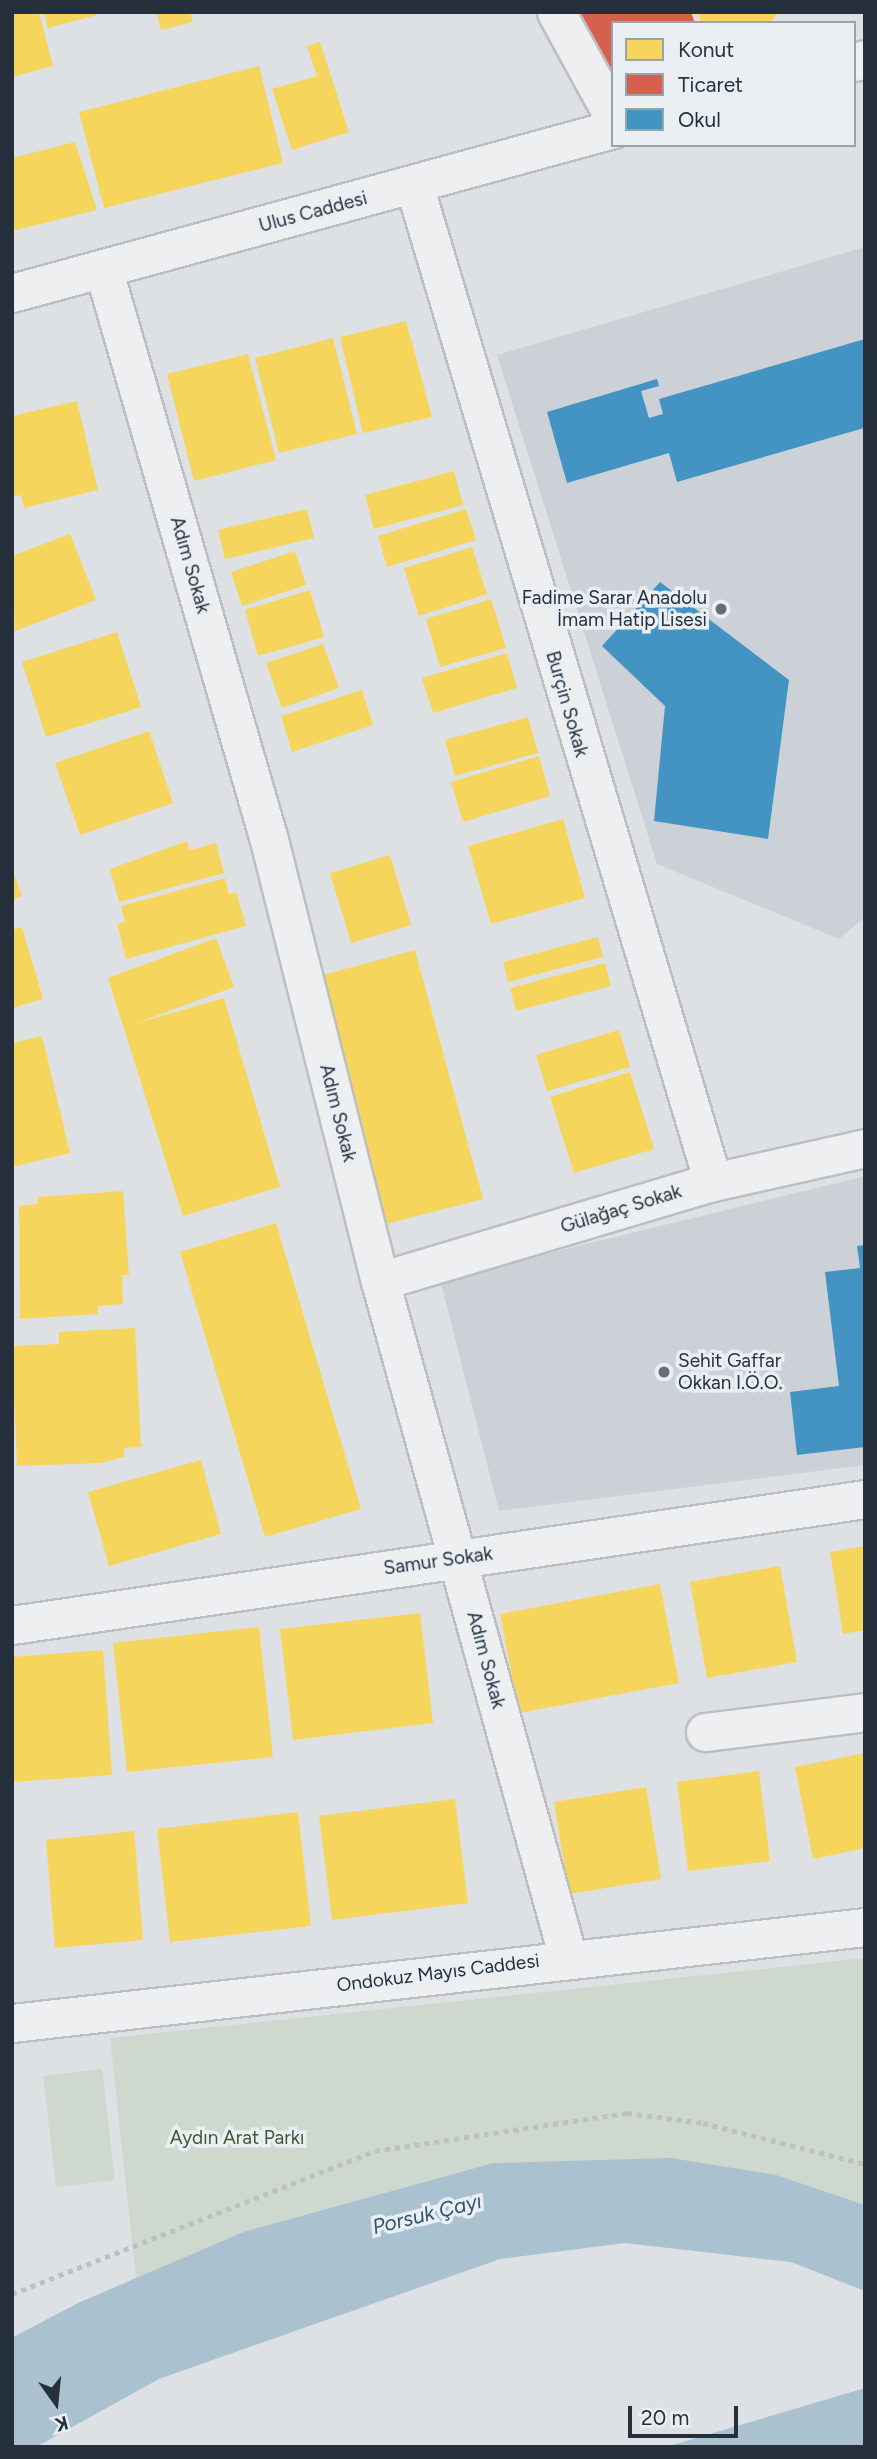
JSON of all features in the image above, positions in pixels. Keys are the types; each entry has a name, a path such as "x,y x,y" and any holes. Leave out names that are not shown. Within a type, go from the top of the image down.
{"street":[{"path":"556,12 611,112"},
{"name":"Ulus Caddesi","path":"12,293 611,130"},
{"name":"Burçin Sokak","path":"414,185 713,1182"},
{"name":"Adım Sokak","path":"103,268 269,840 380,1281 568,1958"},
{"name":"Gülağaç Sokak","path":"380,1281 713,1182 865,1148"},
{"name":"Samur Sokak","path":"12,1625 865,1499"},
{"path":"705,1732 865,1712"},
{"name":"Ondokuz Mayıs Caddesi","path":"12,2023 568,1958 865,1927"}],"path":[{"path":"12,2294 375,2151 627,2113 703,2123 865,2164"}],"shaded area":[{"name":"Fadime Sarar Anadolu İmam Hatip Lisesi","path":"865,247 865,917 839,939 657,864 497,355"},
{"name":"Sehit Gaffar Okkan I.Ö.O.","path":"865,1176 865,1465 499,1511 440,1280"}],"green space":[{"name":"Aydın Arat Parkı","path":"865,1958 865,2215 686,2166 421,2194 137,2288 110,2038"},
{"path":"102,2069 115,2180 56,2187 43,2076"}],"water":[{"path":"580,2203 728,2204 865,2243 865,2291 791,2262 625,2243 500,2259 159,2379 36,2447 12,2447 12,2407 137,2338 465,2223"},
{"path":"865,2388 865,2447 666,2447"}],"building: Konut":[{"path":"12,12 39,12 53,66 12,77"},
{"path":"44,12 97,12 97,15 48,28"},
{"path":"156,12 190,12 193,22 161,30"},
{"path":"698,12 777,12 773,21 700,21"},
{"path":"320,42 349,132 292,150 272,89 317,76 307,46"},
{"path":"259,66 283,163 104,208 79,112"},
{"path":"75,142 97,210 12,231 12,158"},
{"path":"406,321 432,417 363,433 340,337"},
{"path":"333,338 357,434 279,453 255,358"},
{"path":"248,354 276,460 194,481 167,374"},
{"path":"77,401 98,490 24,508 21,495 12,497 12,416"},
{"path":"454,471 463,505 374,529 365,495"},
{"path":"307,509 314,538 225,559 218,530"},
{"path":"466,509 476,540 387,567 378,536"},
{"path":"70,534 96,600 15,631 12,556"},
{"path":"472,547 487,594 419,616 404,568"},
{"path":"295,551 306,585 242,606 231,572"},
{"path":"310,590 324,637 258,656 245,610"},
{"path":"491,599 506,648 440,667 426,619"},
{"path":"117,632 141,707 46,737 22,662"},
{"path":"323,644 339,688 282,708 266,663"},
{"path":"507,653 517,688 433,713 422,678"},
{"path":"362,690 373,725 292,752 281,716"},
{"path":"528,717 538,753 455,776 445,740"},
{"path":"149,731 173,803 80,835 55,763"},
{"path":"539,756 550,796 463,822 451,782"},
{"path":"563,819 585,898 491,924 468,846"},
{"path":"187,841 190,850 216,843 224,873 119,902 110,869"},
{"path":"390,855 411,925 351,943 330,873"},
{"path":"12,869 22,896 12,900"},
{"path":"225,878 229,894 236,892 246,926 126,959 117,924 125,922 121,906"},
{"path":"22,927 43,999 12,1008 12,930"},
{"path":"598,937 603,957 508,982 503,962"},
{"path":"216,938 234,987 134,1024 224,998 280,1187 183,1216 108,978"},
{"path":"415,950 483,1199 386,1224 319,976"},
{"path":"605,963 611,986 516,1011 510,988"},
{"path":"619,1030 630,1067 547,1091 536,1055"},
{"path":"42,1036 70,1153 12,1167 12,1043"},
{"path":"630,1072 654,1149 574,1173 550,1097"},
{"path":"123,1191 129,1275 122,1275 123,1304 98,1306 98,1314 20,1319 19,1206 38,1204 37,1197"},
{"path":"276,1223 361,1509 265,1537 180,1252"},
{"path":"135,1328 141,1447 124,1448 124,1457 101,1463 17,1466 12,1346 59,1344 59,1332"},
{"path":"201,1460 221,1534 109,1566 88,1492"},
{"path":"865,1546 865,1630 843,1634 830,1552"},
{"path":"780,1566 797,1662 707,1678 690,1582"},
{"path":"660,1584 679,1683 519,1713 500,1614"},
{"path":"420,1613 433,1723 293,1740 280,1629"},
{"path":"259,1627 273,1757 127,1772 113,1643"},
{"path":"103,1650 112,1775 12,1782 12,1657"},
{"path":"865,1753 865,1848 813,1859 795,1767"},
{"path":"759,1771 770,1861 688,1871 677,1782"},
{"path":"646,1787 661,1879 569,1894 554,1802"},
{"path":"455,1799 468,1903 332,1920 319,1816"},
{"path":"298,1812 311,1926 170,1942 157,1829"},
{"path":"134,1831 143,1940 55,1948 46,1840"}],"building: Ticaret":[{"path":"574,12 691,12 694,21 611,21 611,72 599,76"}],"building: Okul":[{"path":"865,339 864,428 677,482 669,453 567,483 547,412 657,379 659,386 641,391 649,418 663,414 659,399"},
{"path":"660,582 789,680 768,839 654,821 665,706 602,646"},
{"path":"865,1245 865,1447 797,1455 790,1392 839,1386 825,1272 860,1268 857,1246"}],"waterway":[{"name":"Porsuk Çayı","path":"12,2375 94,2332 255,2263 498,2196 669,2191 768,2207 865,2240"}],"place":[{"name":"Fadime Sarar Anadolu İmam Hatip Lisesi","path":"721,609"},
{"name":"Sehit Gaffar Okkan I.Ö.O.","path":"664,1372"}]}
